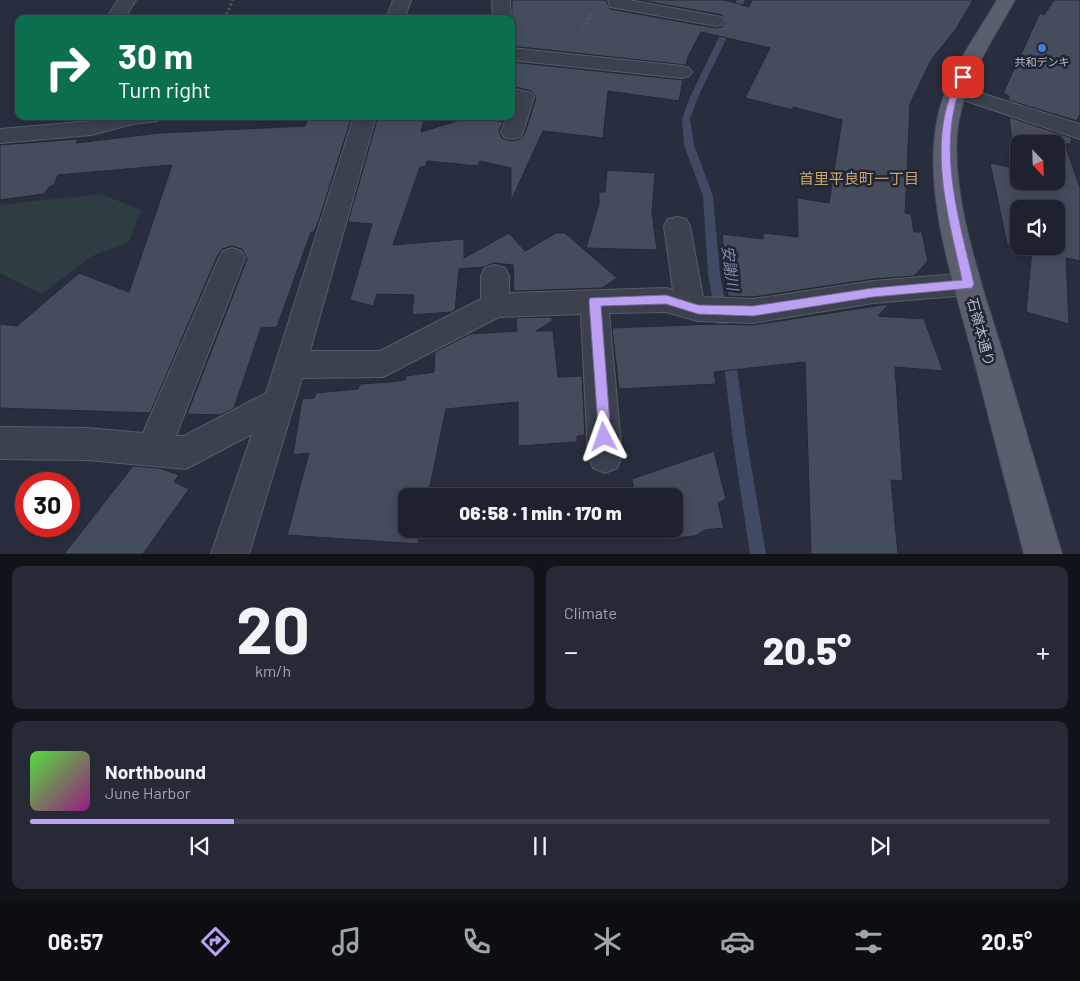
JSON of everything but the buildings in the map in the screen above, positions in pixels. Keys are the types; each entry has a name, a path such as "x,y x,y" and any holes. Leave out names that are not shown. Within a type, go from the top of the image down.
{"main road":[{"name":"石嶺本通り","path":"1006,0 955,92 947,123 945,147 946,175 968,284 1043,554"}],"street":[{"path":"118,15 127,0"},
{"path":"396,15 402,0"},
{"path":"501,0 502,15"},
{"path":"611,1 716,20"},
{"path":"515,54 682,72"},
{"path":"955,92 1080,132"},
{"path":"512,132 524,97 515,95"},
{"path":"0,136 91,128 126,120"},
{"path":"230,554 291,365 364,120"},
{"path":"677,226 704,309"},
{"path":"153,450 232,258"},
{"path":"495,276 495,305"},
{"path":"291,365 383,364 495,305 666,300 704,309 753,311 873,292 968,284"},
{"path":"594,301 606,456"},
{"path":"0,442 87,444 186,453 278,404"}],"path":[{"path":"226,15 233,0"},
{"path":"581,32 611,1"}],"shaded area":[{"path":"101,194 141,210 129,242 92,256 42,294 0,273 0,205"}],"waterway":[{"name":"安謝川","path":"726,339 714,275 708,196 689,145 686,119 694,97 741,0"},
{"name":"安謝川","path":"729,355 740,441 758,554"}],"place":[{"name":"共和デンキ","path":"1042,48"}],"district":[{"name":"首里平良町一丁目","path":"859,179"}],"route":[{"path":"604,437 594,301 666,300 698,310 753,311 873,292 968,284 951,207 946,175 945,147 951,104 963,77"}]}
